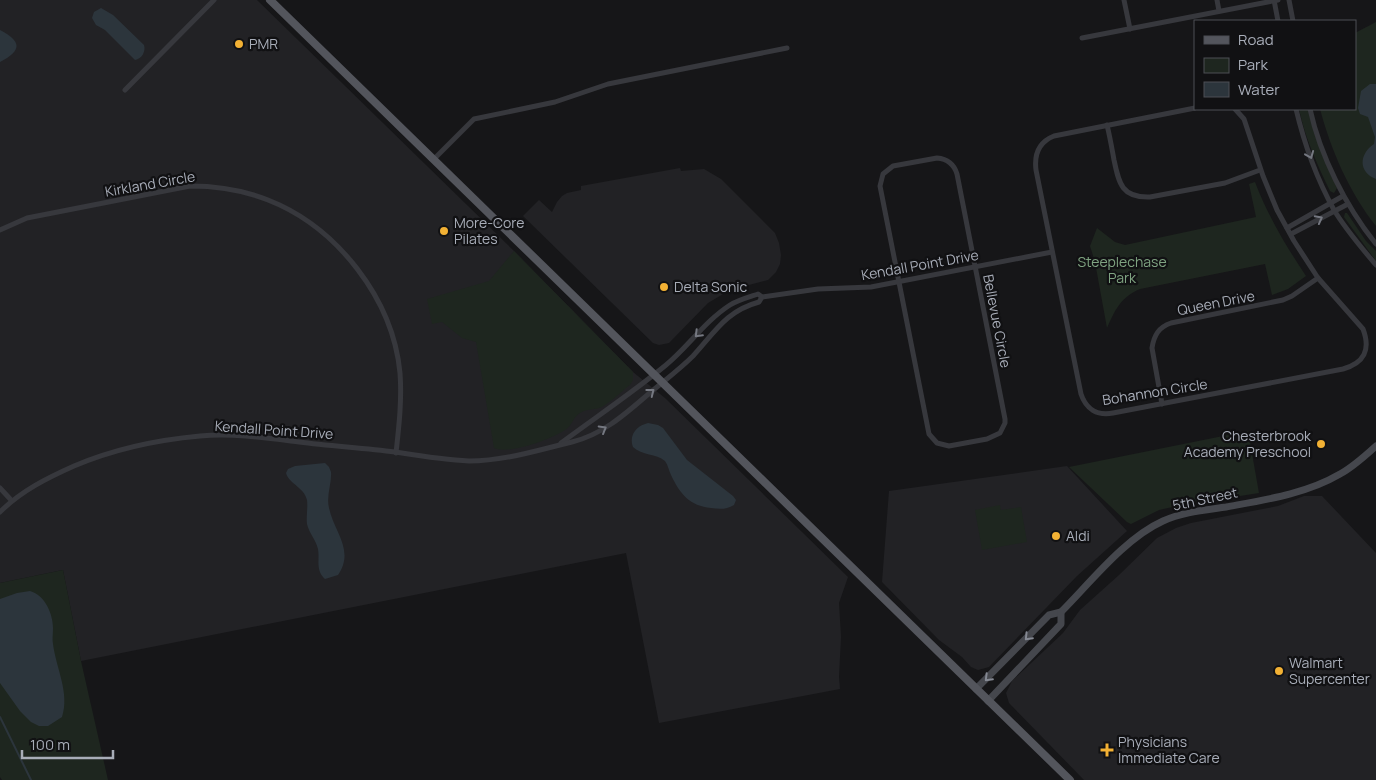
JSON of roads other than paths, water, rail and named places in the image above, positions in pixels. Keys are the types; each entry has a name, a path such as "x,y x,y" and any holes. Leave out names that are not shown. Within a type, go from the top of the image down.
{"main road":[{"path":"270,0 1070,780"}],"street":[{"path":"125,90 169,48 214,0"},
{"path":"1124,0 1130,29"},
{"path":"1217,0 1219,11"},
{"path":"1082,38 1275,0 1278,20"},
{"path":"1289,0 1293,20"},
{"path":"434,159 474,119 555,102 608,84 787,48"},
{"name":"Bohannon Circle","path":"1194,108 1054,136 1044,142 1037,152 1036,167 1081,394 1086,405 1095,412 1105,415 1343,369 1357,364 1363,357 1366,349 1366,336 1363,329 1318,278 1287,228 1260,170 1244,119 1236,110"},
{"path":"1296,110 1303,137 1335,211 1376,265"},
{"path":"1310,110 1323,148 1343,196 1376,244"},
{"path":"1107,125 1120,185 1129,193 1138,197 1150,197 1225,183 1260,170"},
{"name":"Bellevue Circle","path":"937,158 944,159 952,165 957,174 1005,419 1004,427 1000,433 987,439 949,446 937,443 932,438 928,428 899,281 880,186 883,174 893,166 937,158"},
{"name":"Kirkland Circle","path":"0,230 28,218 190,186 213,186 241,192 268,200 290,210 312,224 337,246 377,298 388,323 400,372 401,406 396,453"},
{"path":"1287,228 1343,196"},
{"path":"1291,234 1348,204"},
{"name":"Kendall Point Drive","path":"561,444 654,374 730,305 745,298 758,294 762,297 818,288 871,287 1052,252"},
{"name":"Queen Drive","path":"1162,404 1152,348 1153,340 1160,329 1171,323 1283,300 1318,278"},
{"name":"Kendall Point Drive","path":"0,512 12,501 56,474 114,451 139,445 199,436 238,436 446,460 494,460 528,454 572,442 591,436 618,420 691,358 733,312 759,302 762,297"},
{"name":"5th Street","path":"976,690 1049,615 1061,612 1124,548 1152,526 1164,520 1188,514 1273,498 1313,486 1340,475 1376,446"},
{"path":"0,488 12,501"},
{"name":"5th Street","path":"988,701 1061,624 1061,612"}],"water":[{"path":"101,8 113,15 144,45 144,52 140,58 135,60 105,30 96,25 92,18 94,12"},
{"path":"0,30 12,38 15,42 16,50 0,62"},
{"path":"1370,84 1376,84 1376,179 1366,172 1363,163 1365,153 1374,144 1375,137 1368,117 1360,114 1358,108 1361,91"},
{"path":"648,423 663,428 687,460 733,496 736,500 734,505 717,509 697,505 686,498 678,488 665,461 633,447 632,439 634,432 640,426"},
{"path":"325,463 331,472 329,508 342,541 344,557 343,566 338,575 325,579 319,568 317,546 307,524 307,500 303,492 290,480 286,473 288,469 295,466"},
{"path":"30,591 40,596 50,611 53,623 55,653 62,680 64,708 62,717 48,726 39,726 31,722 20,711 0,683 0,599"}],"waterway":[{"path":"0,717 31,780"}],"place":[{"name":"PMR","path":"239,44"},
{"name":"More-Core Pilates","path":"444,231"},
{"name":"Delta Sonic","path":"664,287"},
{"name":"Chesterbrook Academy Preschool","path":"1321,444"},
{"name":"Aldi","path":"1056,536"},
{"name":"Walmart Supercenter","path":"1279,671"},
{"name":"Physicians Immediate Care","path":"1107,750"}],"park label":[{"name":"Steeplechase Park","path":"1122,270"}]}
